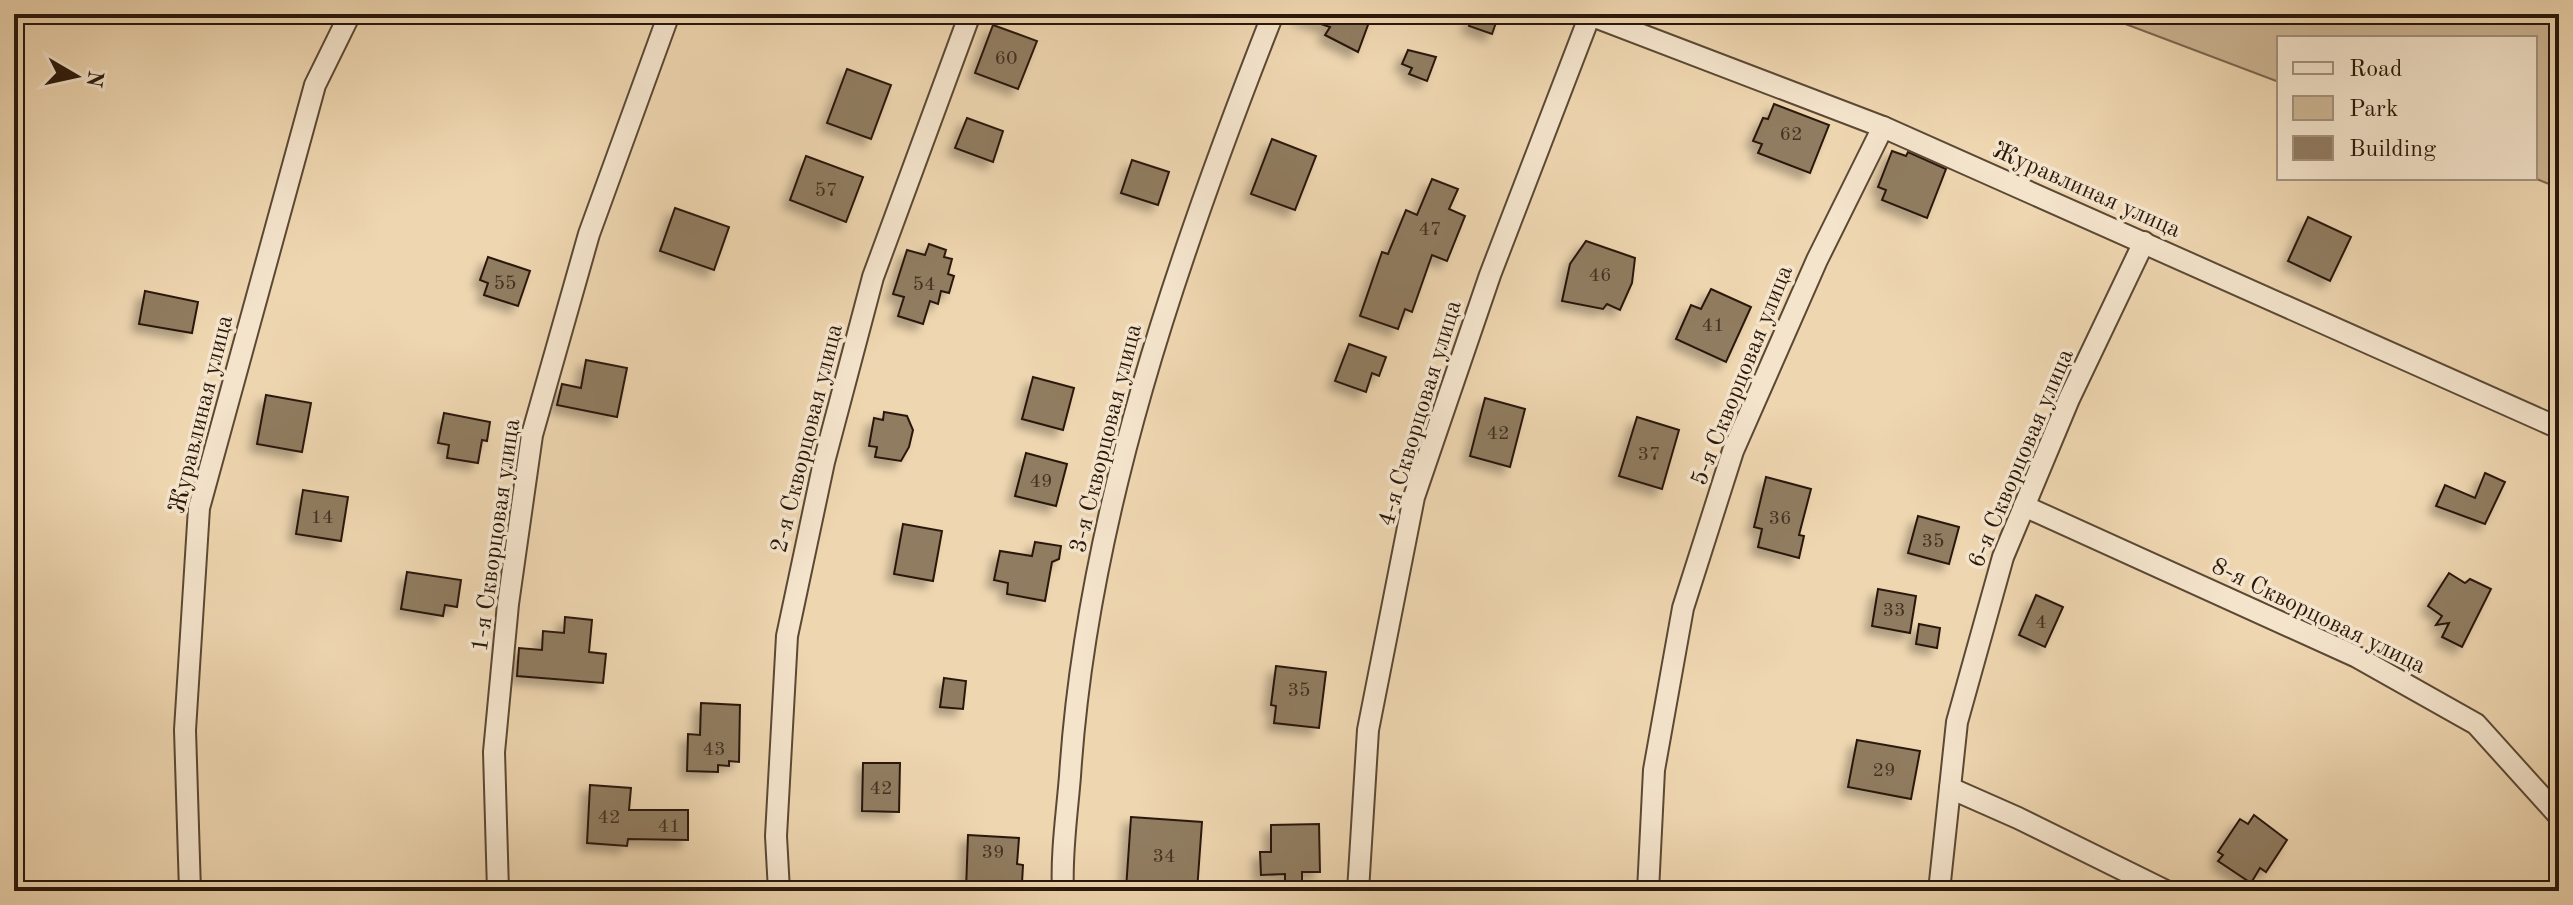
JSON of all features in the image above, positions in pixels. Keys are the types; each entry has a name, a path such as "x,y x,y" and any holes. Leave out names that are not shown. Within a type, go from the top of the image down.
{"street":[{"name":"Журавлиная улица","path":"190,891 185,730 199,508 315,85 350,14"},
{"name":"1-я Скворцовая улица","path":"498,891 494,752 508,604 532,435 589,234 669,14"},
{"name":"2-я Скворцовая улица","path":"779,891 776,836 787,636 821,477 873,277 970,14"},
{"name":"3-я Скворцовая улица","path":"1063,891 1074,703 1106,524 1161,324 1235,110 1273,14"},
{"name":"Журавлиная улица","path":"1589,15 1883,127 2559,428"},
{"name":"4-я Скворцовая улица","path":"1358,891 1368,730 1414,497 1490,275 1589,15"},
{"name":"5-я Скворцовая улица","path":"1648,891 1654,770 1683,608 1733,451 1817,260 1883,127"},
{"name":"6-я Скворцовая улица","path":"1939,891 1957,722 2003,557 2069,399 2144,242"},
{"name":"8-я Скворцовая улица","path":"2024,506 2357,657 2476,724 2559,816"},
{"path":"1950,788 2166,891"}],"green space":[{"path":"2099,14 2559,14 2559,188 2537,179 2537,36 2277,36 2277,81"}],"building":[{"path":"1301,14 1372,14 1358,52 1325,35 1330,27 1300,17"},
{"path":"1473,14 1499,14 1492,34 1469,26"},
{"path":"993,25 1037,41 1018,89 975,73"},
{"path":"1408,50 1436,57 1427,81 1409,74 1412,68 1402,64"},
{"path":"847,69 891,85 871,139 827,123"},
{"path":"1774,104 1829,125 1810,173 1758,153 1762,144 1753,141 1763,118 1768,119"},
{"path":"967,118 1003,131 993,162 955,148"},
{"path":"1272,139 1316,156 1295,210 1251,194"},
{"path":"1892,151 1906,156 1908,152 1946,169 1927,218 1882,200 1886,190 1878,187"},
{"path":"806,156 863,177 846,222 790,200"},
{"path":"1132,160 1169,172 1158,205 1121,193"},
{"path":"1432,179 1458,189 1449,209 1465,216 1447,261 1432,255 1412,312 1405,309 1398,329 1360,316 1382,252 1388,254 1406,210 1417,215"},
{"path":"675,208 729,227 714,270 660,251"},
{"path":"2308,217 2351,237 2330,281 2288,261"},
{"path":"1586,241 1635,258 1632,283 1620,310 1607,304 1603,309 1562,301 1570,264"},
{"path":"929,244 946,250 944,257 952,259 948,274 954,276 949,293 941,291 938,304 930,301 923,324 898,316 904,297 893,294 907,250 925,255"},
{"path":"488,257 530,271 518,306 484,295 488,283 480,280"},
{"path":"1711,289 1751,307 1726,362 1676,339 1691,305 1701,309"},
{"path":"145,291 198,302 192,333 139,324"},
{"path":"1349,344 1386,357 1379,376 1372,373 1366,392 1335,381"},
{"path":"586,360 627,368 617,417 557,405 562,384 581,388"},
{"path":"1033,377 1074,388 1063,430 1022,419"},
{"path":"266,395 311,403 302,452 257,444"},
{"path":"1485,398 1525,409 1510,467 1470,456"},
{"path":"884,412 907,416 913,430 909,447 901,461 875,457 877,447 869,446 874,418 883,420"},
{"path":"444,413 490,422 487,441 482,440 478,463 447,458 449,445 438,443"},
{"path":"1637,417 1679,430 1662,489 1619,476"},
{"path":"1026,453 1067,464 1056,506 1015,496"},
{"path":"2485,473 2505,482 2485,524 2436,506 2445,485 2475,498"},
{"path":"1766,477 1811,489 1799,535 1804,536 1799,558 1758,547 1762,529 1754,527"},
{"path":"303,490 348,497 341,541 296,534"},
{"path":"1918,516 1959,527 1949,564 1908,553"},
{"path":"903,524 942,531 933,581 894,574"},
{"path":"1035,542 1061,546 1059,559 1052,562 1045,601 1007,594 1008,583 994,580 1000,551 1032,556"},
{"path":"407,572 461,580 457,607 445,605 443,616 401,609"},
{"path":"2449,573 2465,583 2470,579 2491,589 2462,647 2442,637 2449,623 2436,625 2442,616 2428,606"},
{"path":"1878,589 1916,596 1910,633 1872,626"},
{"path":"2036,595 2063,607 2045,647 2019,635"},
{"path":"565,617 592,620 589,652 606,654 603,683 517,676 519,648 542,650 543,631 564,633"},
{"path":"1919,624 1940,628 1937,648 1916,644"},
{"path":"1276,666 1326,672 1319,728 1274,723 1276,706 1271,705"},
{"path":"944,678 966,681 963,709 940,707"},
{"path":"701,703 740,705 739,762 729,761 729,766 718,765 718,772 687,771 688,734 700,735"},
{"path":"1857,740 1920,751 1911,799 1848,787"},
{"path":"863,763 900,763 899,812 862,811"},
{"path":"590,785 631,788 629,810 688,810 688,840 628,839 627,846 587,843"},
{"path":"2254,815 2287,840 2266,872 2260,868 2251,883 2218,861 2223,855 2218,852 2240,819 2248,824"},
{"path":"1131,817 1202,822 1197,891 1126,889"},
{"path":"1319,824 1320,872 1302,872 1302,886 1285,886 1285,874 1261,875 1260,852 1271,852 1271,825"},
{"path":"968,835 1019,838 1017,864 1023,865 1022,883 1016,883 1015,891 966,890"}]}
